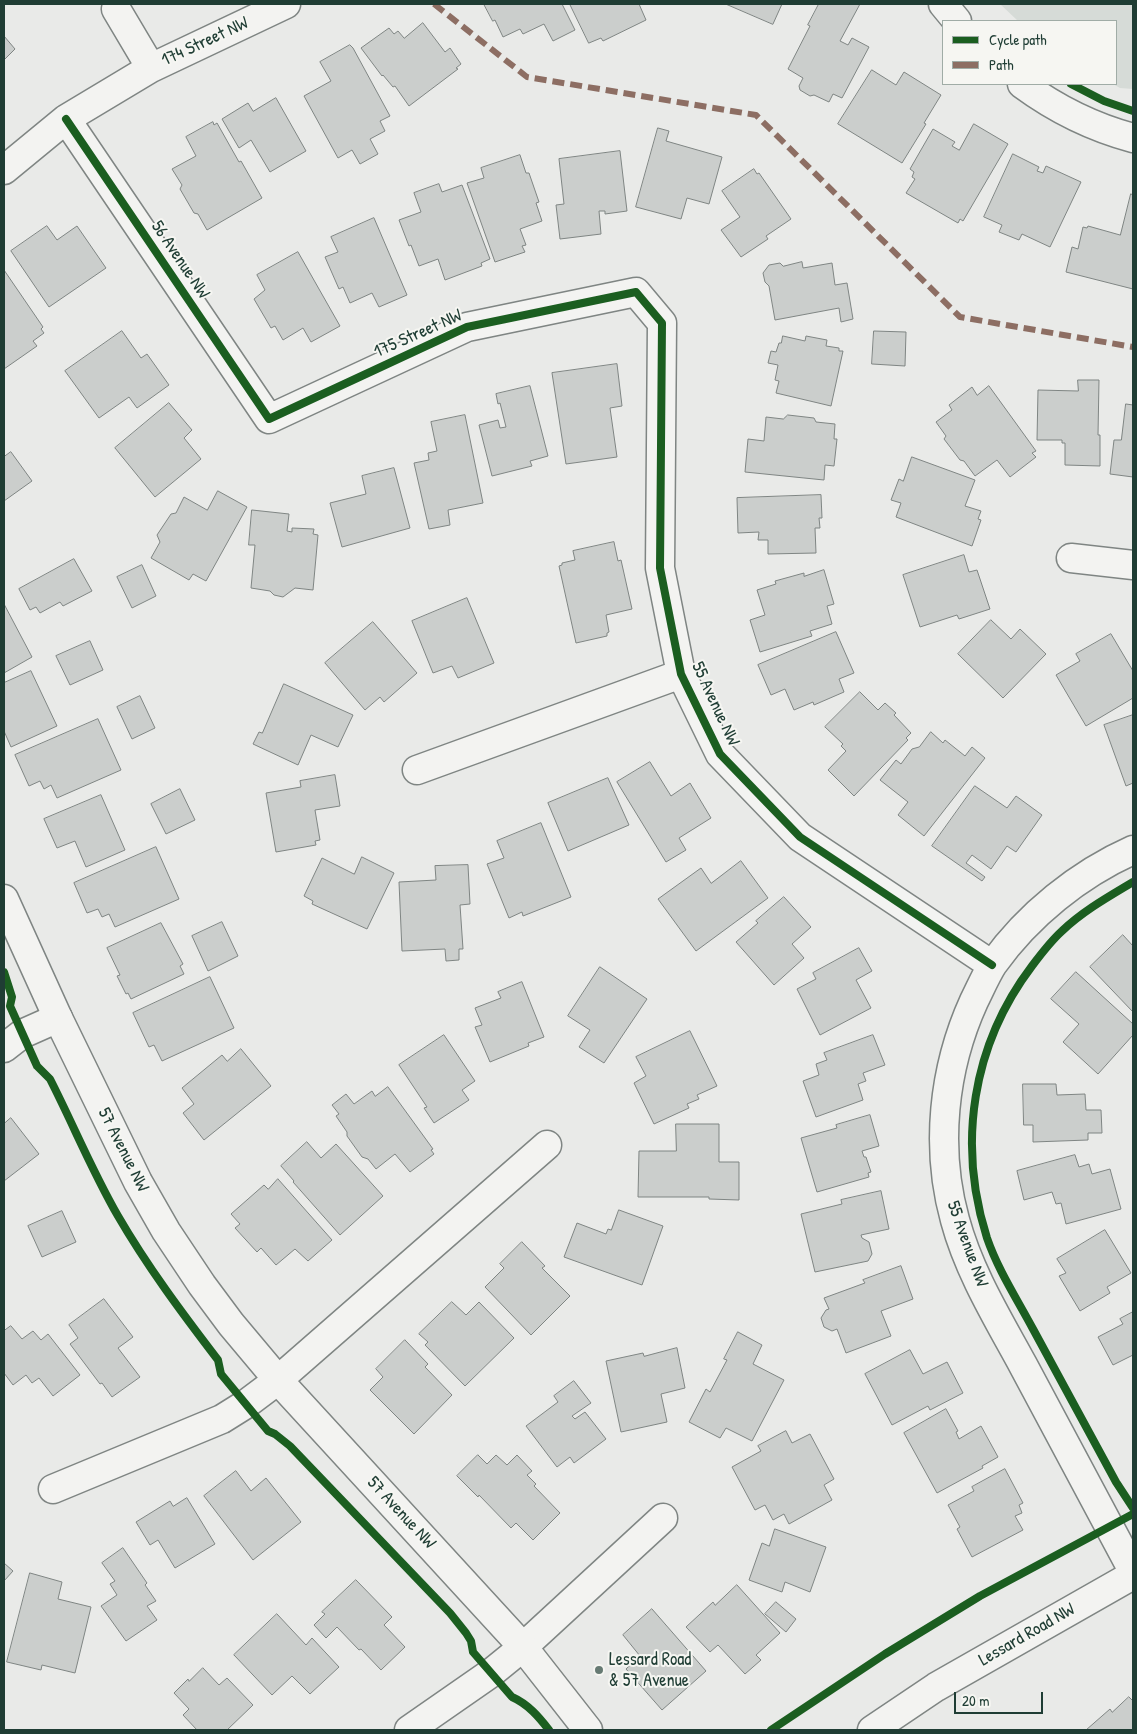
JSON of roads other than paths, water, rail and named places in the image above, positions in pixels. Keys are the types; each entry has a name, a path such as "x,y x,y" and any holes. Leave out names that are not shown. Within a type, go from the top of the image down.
{"street":[{"name":"174 Street NW","path":"4,170 66,119 151,68 286,4"},
{"path":"943,4 956,20"},
{"name":"174 Street NW","path":"116,9 151,68"},
{"path":"1023,85 1040,98 1070,116 1109,132 1133,138"},
{"name":"56 Avenue NW","path":"66,119 269,419"},
{"name":"175 Street NW","path":"269,419 467,327 636,292 662,323"},
{"name":"55 Avenue NW","path":"662,323 660,568 681,674 720,754 800,837 992,965 965,1021 954,1056 946,1096 943,1149 947,1184 955,1221 975,1275 1133,1571"},
{"path":"1071,558 1133,565"},
{"name":"55 Avenue NW","path":"416,770 681,674"},
{"path":"992,965 1027,924 1058,896 1091,872 1133,850"},
{"name":"57 Avenue NW","path":"4,899 58,1018 138,1182 166,1231 226,1316 278,1380 523,1647 588,1730"},
{"path":"4,1048 22,1034 58,1018"},
{"path":"53,1489 222,1419 246,1404 278,1380 547,1145"},
{"path":"409,1730 491,1673 523,1647 663,1518"},
{"name":"Lessard Road NW","path":"872,1730 936,1687 1133,1575"}],"place":[{"name":"Lessard Road & 57 Avenue","path":"599,1670"}]}
